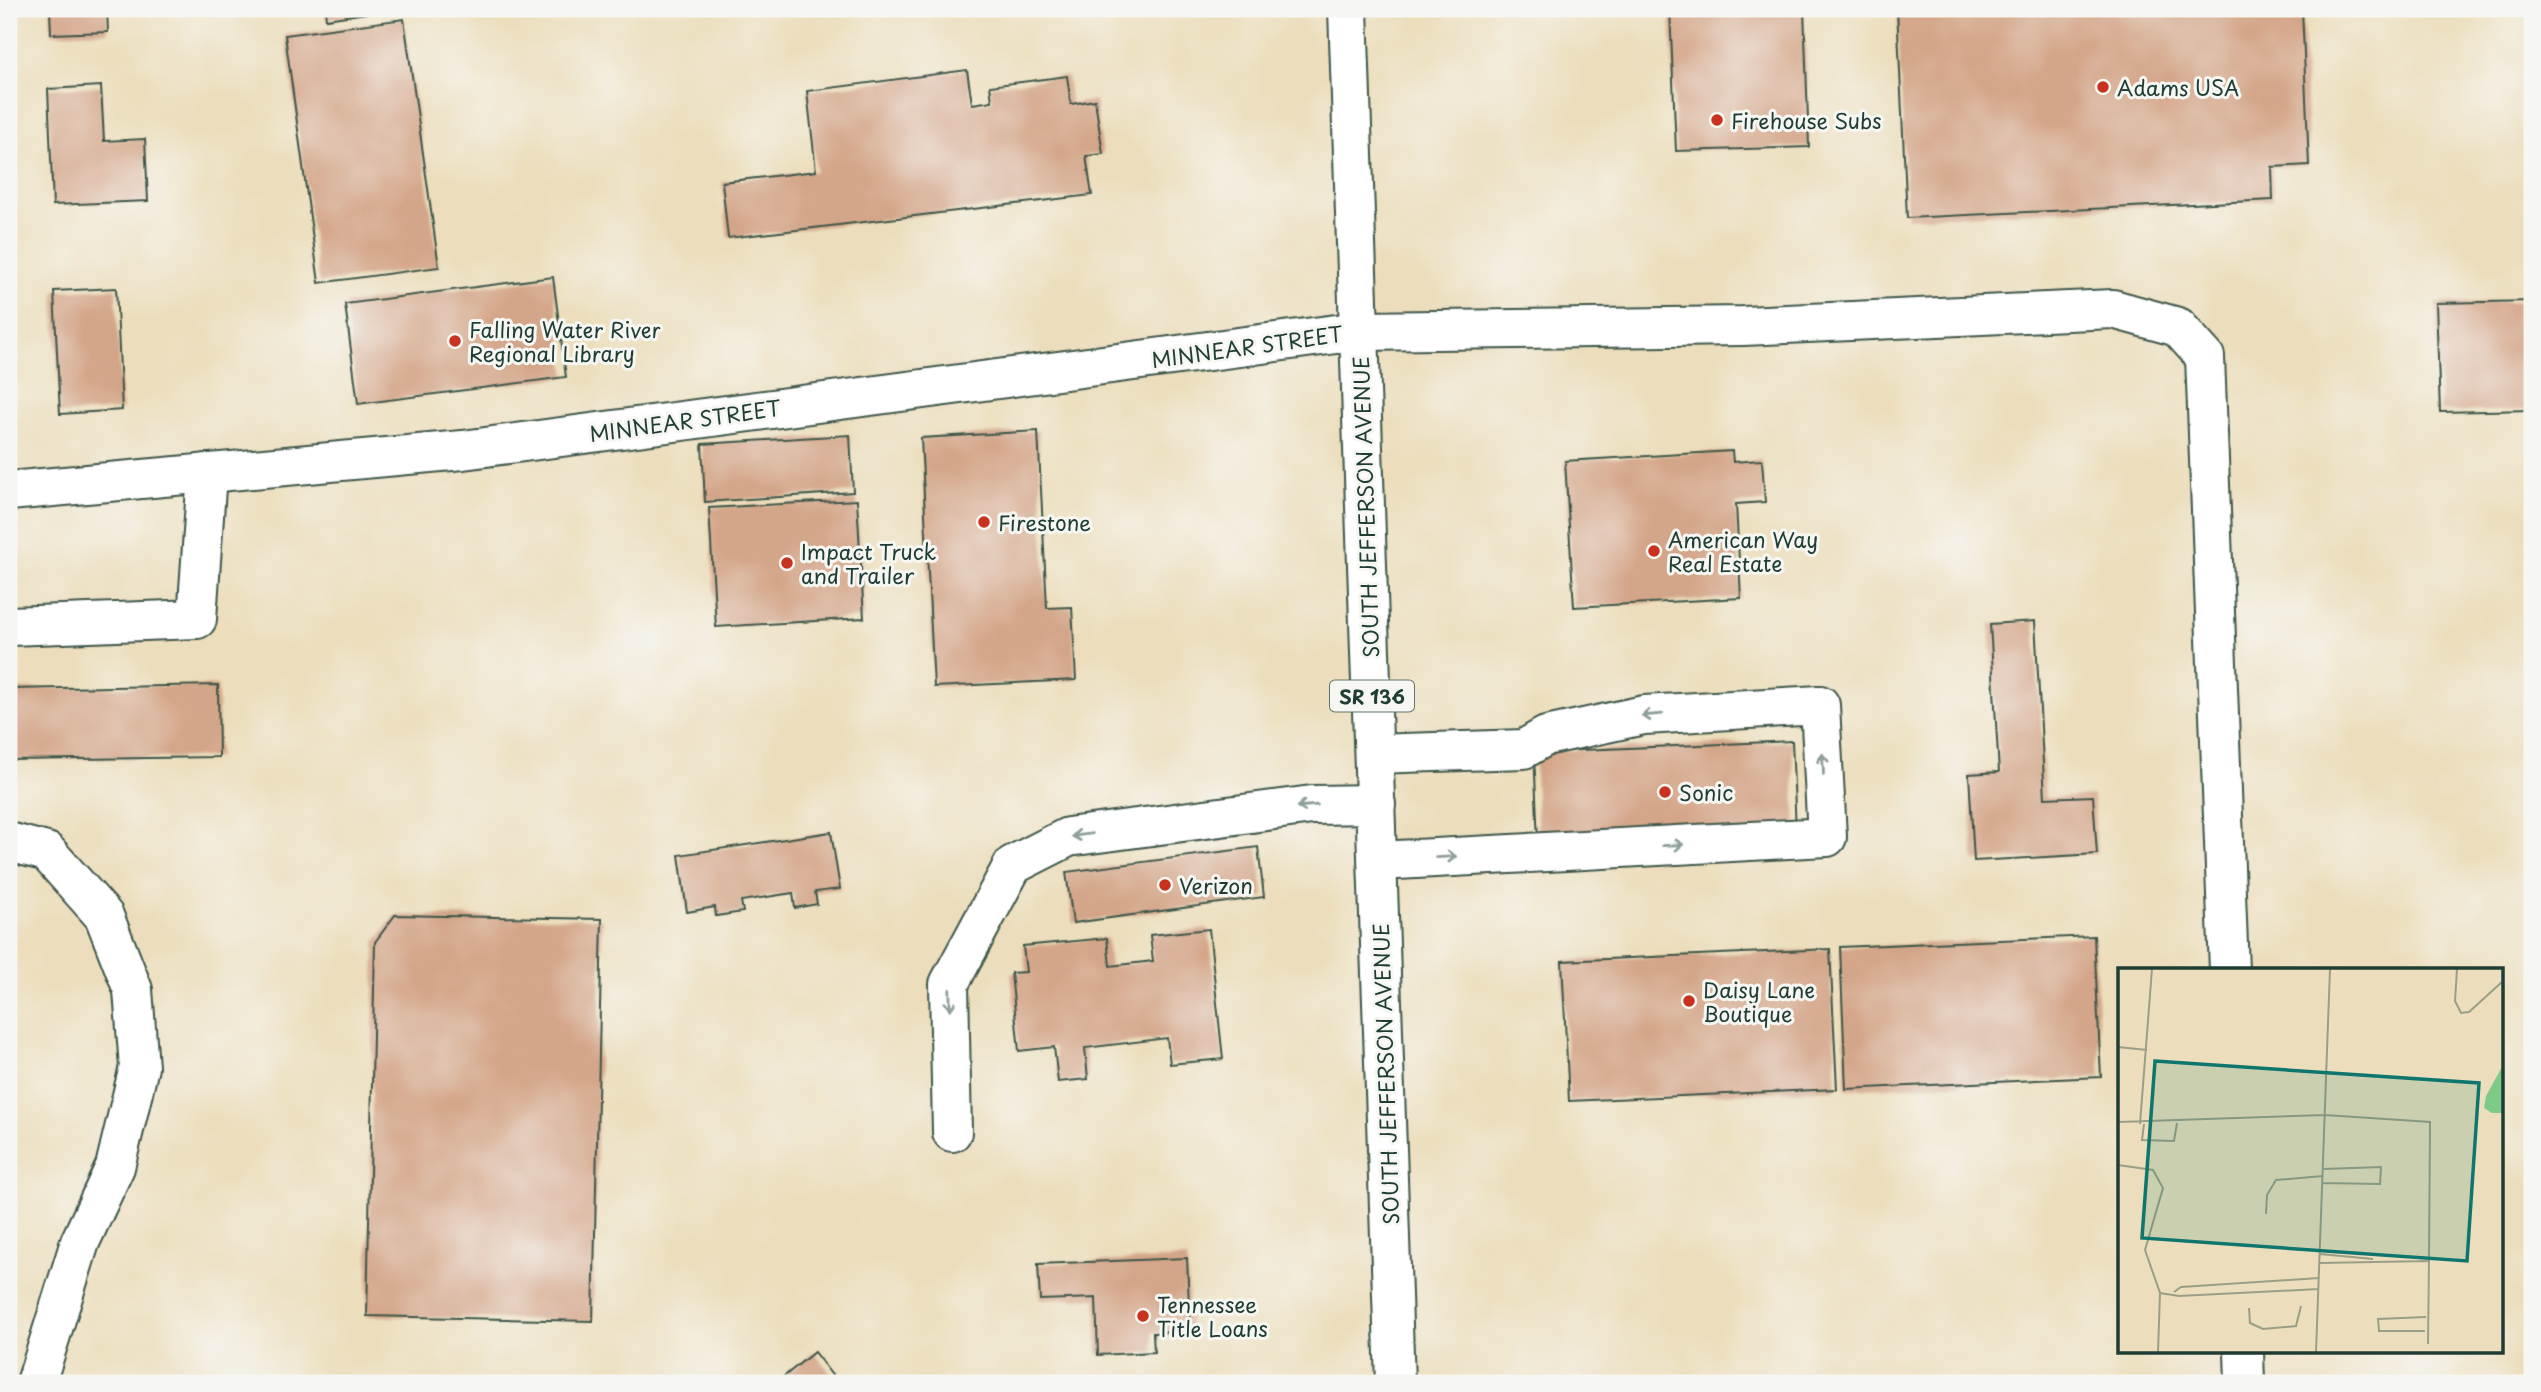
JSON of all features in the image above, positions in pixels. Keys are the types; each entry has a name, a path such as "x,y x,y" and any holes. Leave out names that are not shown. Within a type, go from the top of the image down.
{"main road":[{"name":"SOUTH JEFFERSON AVENUE","path":"1348,9 1395,1383"},
{"name":"MINNEAR STREET","path":"9,491 463,450 1359,331 1743,326 2113,309 2178,327 2205,356 2229,968"},
{"path":"9,626 197,619 207,473"},
{"path":"1374,754 1524,749 1546,736 1644,715 1820,705 1827,837 1378,861"},
{"path":"952,1132 949,984 1013,865 1068,837 1312,805 1376,804"},
{"path":"9,842 47,852 104,916 133,990 139,1067 115,1167 80,1242 36,1383"},
{"path":"2244,1354 2245,1383"}],"building":[{"path":"50,9 107,9 108,32 51,34"},
{"path":"325,9 387,9 387,10 326,19"},
{"path":"1670,9 1804,9 1809,147 1676,151"},
{"name":"Adams USA","path":"1897,9 2302,9 2309,165 2272,167 2273,200 1907,218"},
{"path":"404,19 439,267 319,283 285,35"},
{"path":"967,70 972,104 992,101 990,86 1067,76 1071,104 1095,100 1103,154 1086,156 1092,195 728,238 722,182 816,171 807,91"},
{"path":"101,86 104,141 145,139 148,201 53,205 48,89"},
{"name":"Falling Water River Regional Library","path":"553,277 566,377 358,404 345,304"},
{"path":"116,288 122,410 60,414 54,291"},
{"path":"2532,301 2532,410 2440,412 2436,303"},
{"name":"Firestone","path":"1038,431 1047,608 1072,607 1076,680 934,687 921,438"},
{"path":"850,435 853,492 705,502 702,444"},
{"name":"American Way Real Estate","path":"1732,451 1733,462 1762,460 1765,502 1736,504 1741,598 1574,607 1565,461"},
{"name":"Impact Truck and Trailer","path":"857,500 864,618 716,627 709,508"},
{"path":"2035,621 2045,798 2093,796 2097,854 1974,861 1969,774 1999,772 1990,624"},
{"path":"218,685 219,757 9,760 9,689"},
{"name":"Sonic","path":"1792,741 1796,831 1538,842 1534,752"},
{"path":"831,832 840,889 815,892 817,904 795,908 793,893 741,901 743,912 716,916 715,907 687,912 679,855"},
{"name":"Verizon","path":"1258,847 1264,897 1073,923 1066,872"},
{"path":"395,915 602,919 593,1321 367,1316 375,942"},
{"path":"1209,929 1223,1059 1170,1064 1167,1038 1085,1048 1088,1079 1058,1082 1054,1047 1019,1051 1011,973 1026,972 1023,946 1107,938 1110,966 1153,961 1150,935"},
{"path":"2094,936 2101,1077 1846,1089 1840,947"},
{"path":"1830,949 1837,1089 1569,1101 1562,961"},
{"name":"Tennessee Title Loans","path":"1187,1258 1190,1331 1153,1333 1154,1352 1098,1355 1096,1298 1040,1300 1038,1264"},
{"path":"814,1352 838,1383 776,1383"}],"place":[{"name":"Adams USA","path":"2103,87"},
{"name":"Firehouse Subs","path":"1717,120"},
{"name":"Falling Water River Regional Library","path":"455,341"},
{"name":"Firestone","path":"984,522"},
{"name":"American Way Real Estate","path":"1654,551"},
{"name":"Impact Truck and Trailer","path":"787,563"},
{"name":"Sonic","path":"1665,792"},
{"name":"Verizon","path":"1165,885"},
{"name":"Daisy Lane Boutique","path":"1689,1001"},
{"name":"Tennessee Title Loans","path":"1143,1316"}]}
